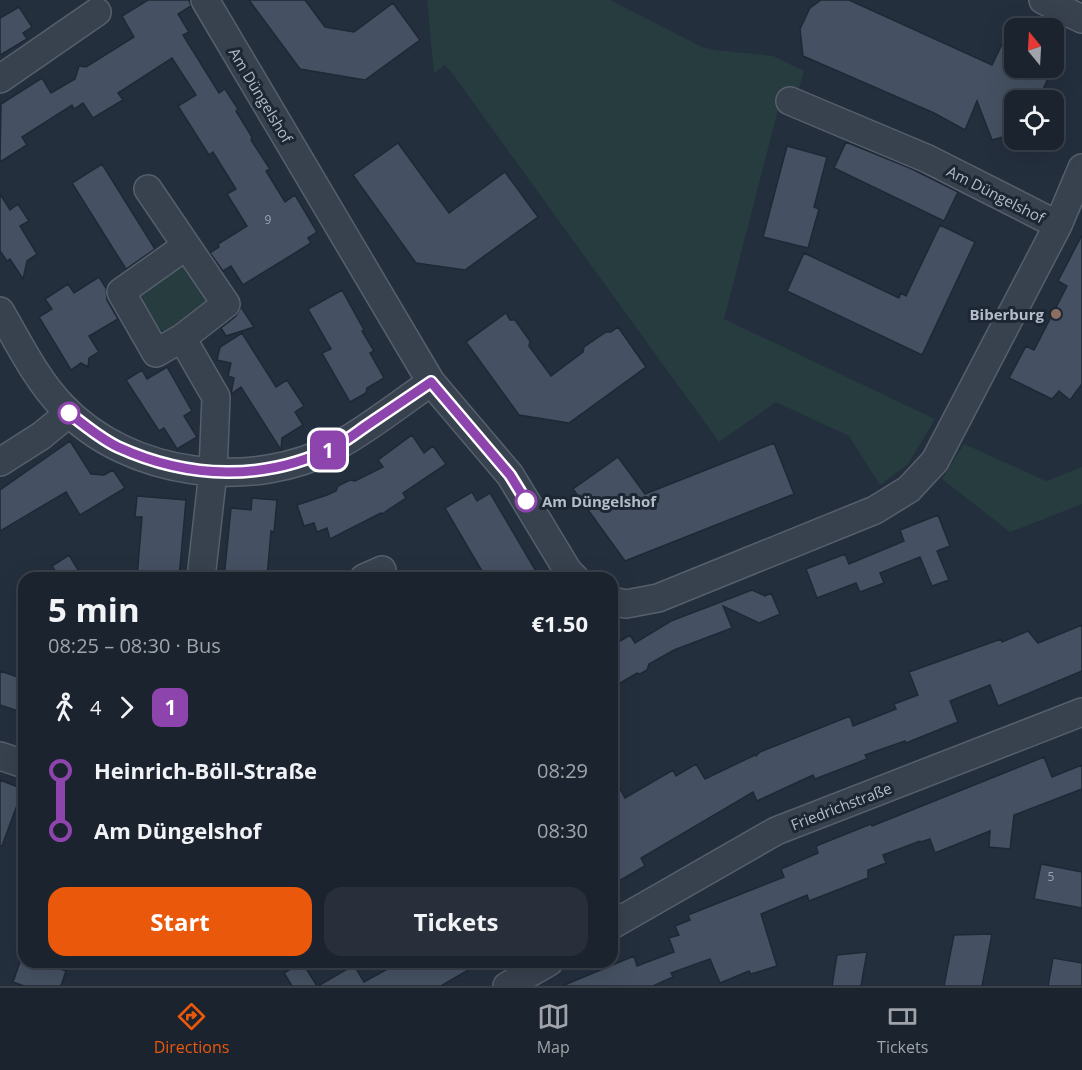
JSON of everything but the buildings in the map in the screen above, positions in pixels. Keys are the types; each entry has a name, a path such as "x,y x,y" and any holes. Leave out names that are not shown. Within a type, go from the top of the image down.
{"street":[{"name":"Am Düngelshof","path":"205,0 431,382 510,475 569,572"},
{"path":"1043,0 1082,19"},
{"path":"0,79 97,12"},
{"name":"Am Düngelshof","path":"618,602 626,604 658,598 875,510 909,489 935,461 1058,225 928,159 790,101"},
{"path":"1058,225 1082,168"},
{"path":"148,189 226,304 182,338 156,353 121,292 186,246"},
{"path":"0,311 41,379 69,413 116,446 181,468 244,473 274,469 309,458 337,446 431,382"},
{"path":"182,338 216,397 213,472 202,572"},
{"path":"0,462 41,436 69,413"},
{"name":"Friedrichstraße","path":"618,923 776,831 1082,712"},
{"path":"0,756 18,762"},
{"path":"507,986 538,968"}],"green space":[{"path":"427,0 610,0 702,47 773,56 804,71 792,112 779,106 724,319 935,419 908,464 880,485 849,436 776,402 719,442 452,73 445,65 434,73"},
{"path":"182,264 192,266 210,294 207,305 175,327 165,331 155,328 137,301 140,290"},
{"path":"964,444 1046,481 1082,467 1082,504 1010,532 942,479"}],"bus line":[{"name":"1","path":"69,413 116,446 155,461 181,468 244,473 274,469 337,446 431,382 510,475 526,501"}],"place":[{"name":"Biberburg","path":"1056,314"},
{"name":"Am Düngelshof","path":"526,501"}]}
